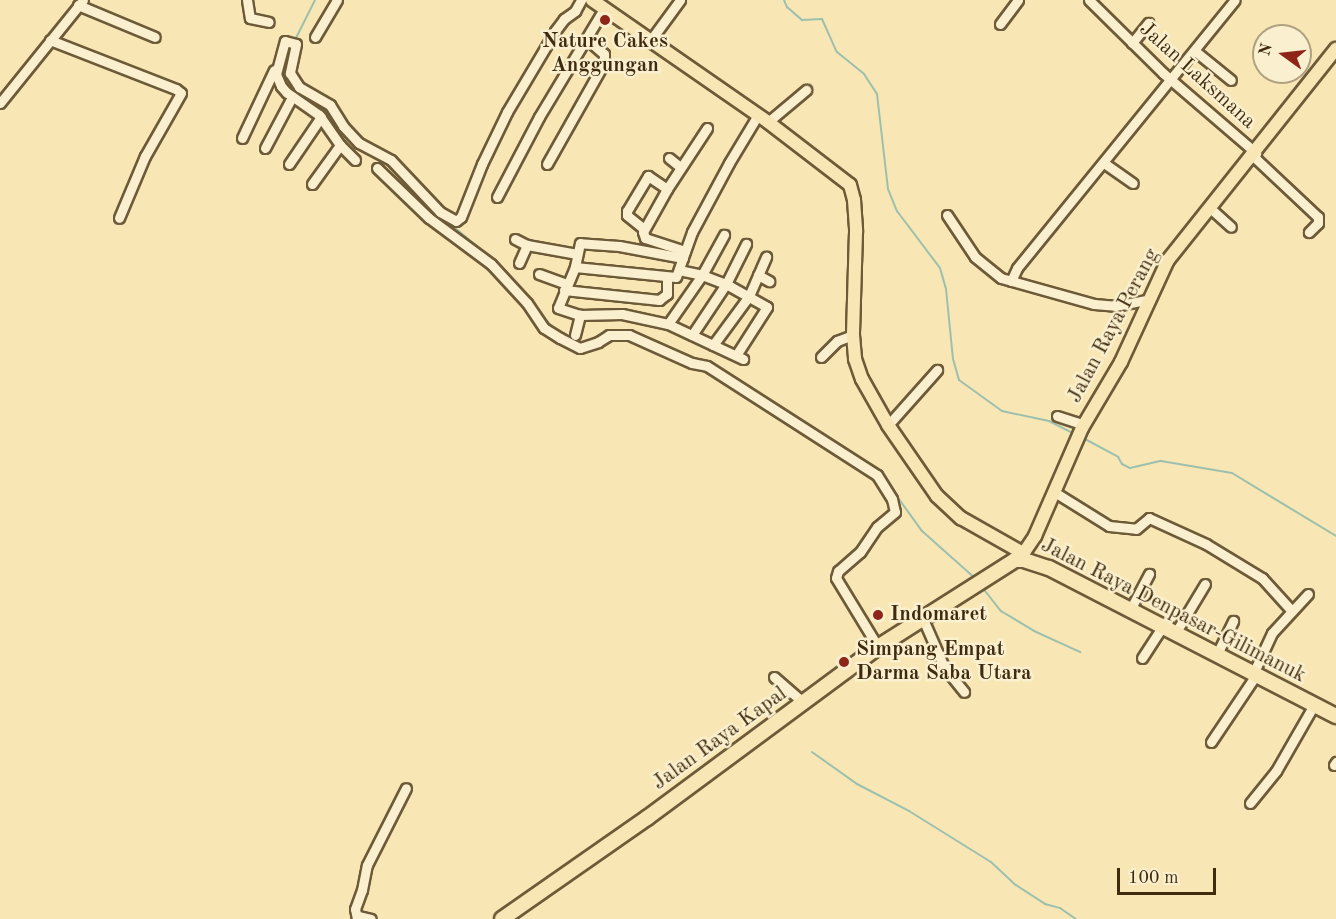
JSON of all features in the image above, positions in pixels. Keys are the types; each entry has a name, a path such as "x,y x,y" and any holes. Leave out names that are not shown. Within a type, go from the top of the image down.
{"highway":[{"name":"Jalan Raya Denpasar-Gilimanuk","path":"962,593 994,572 1024,557 1176,632 1336,716"},
{"name":"Jalan Raya Kapal","path":"502,919 647,818 878,647 962,593"}],"main road":[{"path":"593,2 828,165 853,190 856,232 853,335 858,369 888,425 930,489 949,509 1024,557"},
{"name":"Jalan Raya Perang","path":"1024,557 1056,493 1083,426 1121,362 1168,260 1336,49"}],"street":[{"path":"247,0 250,18 269,22"},
{"path":"315,37 337,0"},
{"path":"650,41 680,0"},
{"path":"1000,24 1018,0"},
{"name":"Jalan Laksmana","path":"1089,0 1318,217 1317,225 1309,232"},
{"path":"1011,281 1017,268 1235,0"},
{"path":"497,197 539,117 587,39 593,2"},
{"path":"243,138 277,65 285,41 296,44 290,68 294,82 301,89 330,105 343,126 359,143 389,159 451,220 460,219 482,164 507,112 555,31 564,19 593,2"},
{"path":"0,103 80,3 155,37"},
{"path":"1132,42 1148,23"},
{"path":"547,164 604,63 604,54 587,39"},
{"path":"50,40 182,93 145,156 119,218"},
{"path":"1195,51 1231,80"},
{"path":"277,65 276,77 292,97 321,117 340,145 355,160"},
{"path":"575,267 667,278 676,277 692,232 746,136 764,119 806,90"},
{"path":"265,148 292,97"},
{"path":"289,164 321,117"},
{"path":"684,255 645,238 644,230 680,167 707,128"},
{"path":"312,184 340,145"},
{"path":"669,158 680,167"},
{"path":"1104,163 1133,183"},
{"path":"377,168 414,203 491,264 527,303 544,328 568,343 580,348 598,342 609,335 621,334 707,366 877,475 892,499 896,512 876,527 860,552 837,574 878,647"},
{"path":"644,230 627,215 627,211 648,176 667,189"},
{"path":"414,203 423,194"},
{"path":"1210,208 1231,227"},
{"path":"947,215 975,257 993,274 1094,304 1115,306 1150,299"},
{"path":"668,324 702,274 724,235"},
{"path":"515,239 527,245 577,254"},
{"path":"679,270 702,274 726,284 749,296 766,309 740,357 668,324 622,314 580,315 558,308 575,267 579,246 583,242 684,255"},
{"path":"692,335 726,284 746,244"},
{"path":"519,263 527,245"},
{"path":"713,345 749,296 766,257"},
{"path":"540,274 566,287 659,300 667,294 667,278"},
{"path":"758,275 769,281"},
{"path":"575,335 580,315"},
{"path":"821,357 837,341 853,335"},
{"path":"888,425 937,370"},
{"path":"1057,416 1083,426"},
{"path":"1056,493 1109,526 1137,529 1149,518 1206,544 1262,578 1291,610"},
{"path":"1130,610 1149,574"},
{"path":"1176,632 1205,584"},
{"path":"1211,742 1255,674 1272,633 1308,594"},
{"path":"923,618 944,667 964,692"},
{"path":"1217,654 1233,621"},
{"path":"1142,658 1163,626"},
{"path":"774,677 804,704"},
{"path":"1250,803 1276,771 1314,705"},
{"path":"371,919 357,917 355,909 363,890 367,865 406,788"}],"waterway":[{"path":"295,40 315,0"},
{"path":"784,0 787,7 802,20 822,19 837,52 864,74 877,94 888,189 897,211 940,268 946,289 953,359 959,380 1002,411 1049,421 1075,434"},
{"path":"356,146 367,152"},
{"path":"447,221 488,256"},
{"path":"497,264 555,330"},
{"path":"794,416 865,462"},
{"path":"1083,438 1118,457 1122,464 1130,468 1161,461 1232,473 1336,536"},
{"path":"883,477 922,531 975,578"},
{"path":"982,587 1001,611 1034,631 1080,652"},
{"path":"812,752 857,784 909,811 991,862 1016,885 1045,904 1060,908 1076,919"}],"place":[{"name":"Nature Cakes Anggungan","path":"605,20"},
{"name":"Indomaret","path":"878,615"},
{"name":"Simpang Empat Darma Saba Utara","path":"844,662"}]}
